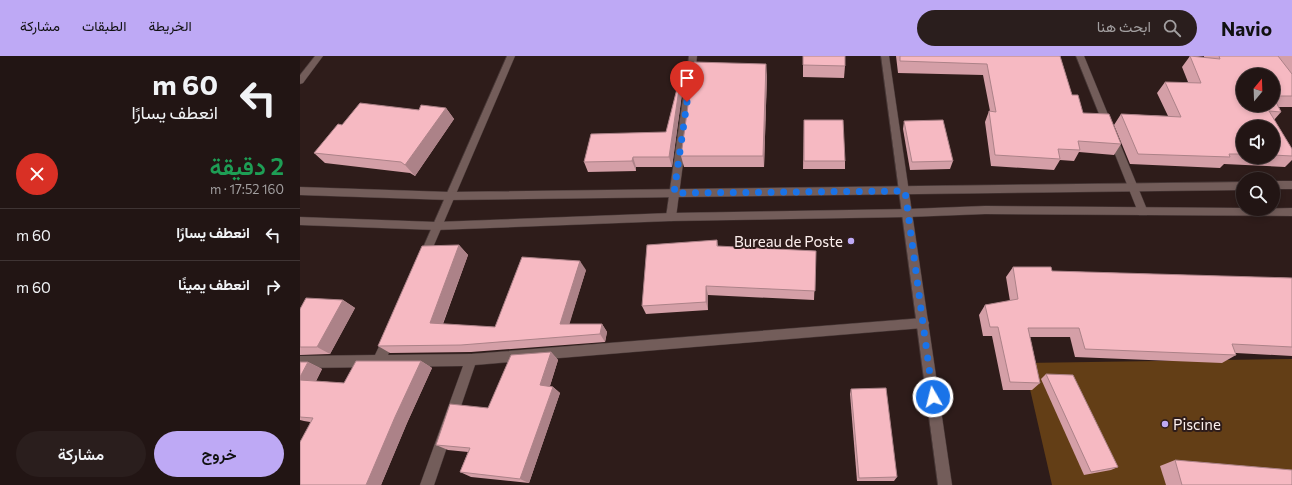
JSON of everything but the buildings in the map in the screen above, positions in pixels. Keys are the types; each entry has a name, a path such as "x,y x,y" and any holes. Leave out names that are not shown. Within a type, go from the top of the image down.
{"street":[{"path":"300,81 319,56"},
{"path":"418,269 511,56"},
{"path":"671,218 693,56"},
{"path":"885,56 945,485"},
{"path":"1080,56 1143,212"},
{"path":"1280,185 1292,185"},
{"path":"300,191 449,196 905,191 1132,186 1236,186"},
{"path":"300,221 436,226 671,218 908,214 985,210 1143,212 1249,210 1292,212"},
{"path":"300,362 471,360 923,323"},
{"path":"379,361 394,325"},
{"path":"427,485 471,360"}],"shaded area":[{"name":"Piscine","path":"1292,359 1292,485 1052,485 1024,363"}],"place":[{"name":"Bureau de Poste","path":"851,241"},
{"name":"Piscine","path":"1165,424"}],"route":[{"path":"687,102 674,193 905,191 933,397"}]}
